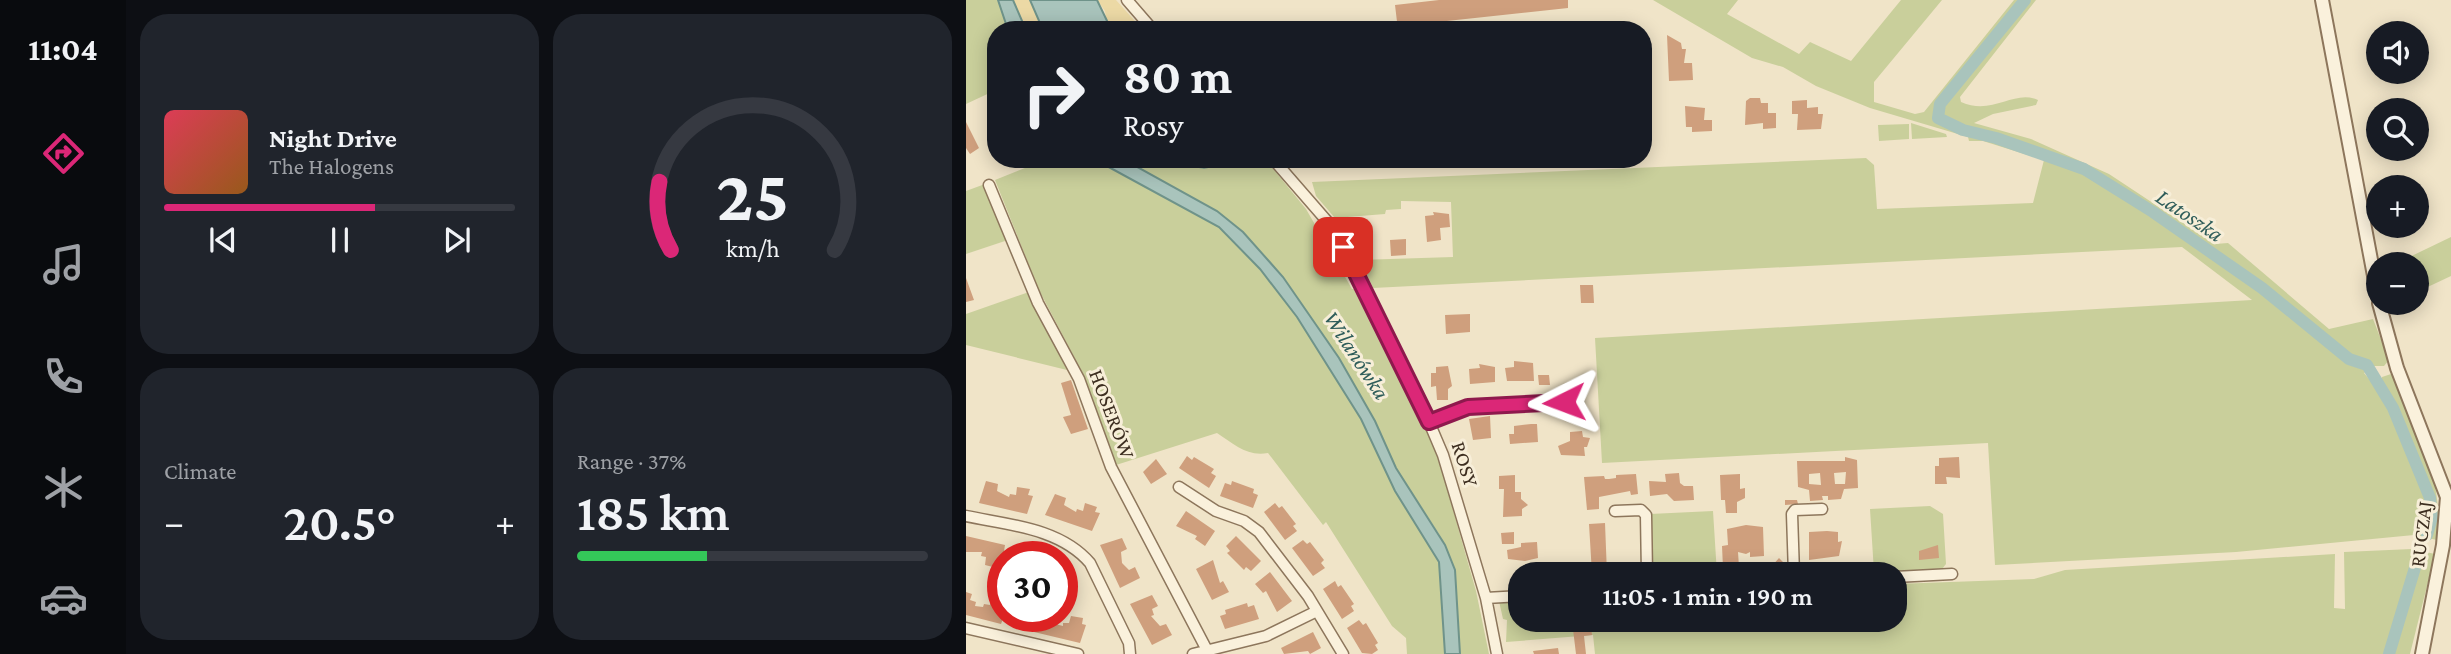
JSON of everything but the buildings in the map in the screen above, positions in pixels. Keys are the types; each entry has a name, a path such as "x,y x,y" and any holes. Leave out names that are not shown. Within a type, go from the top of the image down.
{"street":[{"path":"1127,0 1145,21"},
{"path":"2322,0 2370,252"},
{"name":"ROSY","path":"1281,168 1333,228 1429,422 1443,455 1486,598 1497,654"},
{"name":"HOSERÓW","path":"989,185 1038,303 1079,379 1111,467 1208,653"},
{"name":"RUCZAJ","path":"2382,315 2397,368 2447,497 2443,545 2422,654"},
{"path":"1429,422 1468,407 1564,402"},
{"path":"1179,487 1216,511 1244,521 1259,532 1317,611 1343,654"},
{"path":"1794,562 1792,514 1795,510 1822,509"},
{"path":"1615,511 1641,510 1646,515 1647,562"},
{"path":"966,516 1046,533 1062,539 1081,552 1090,562 1118,620 1129,643 1130,654"},
{"path":"1907,576 1952,574"},
{"path":"1486,598 1508,597"},
{"path":"1193,654 1208,653 1266,636 1290,627 1317,611"},
{"path":"966,628 1077,654"}],"green space":[{"path":"966,0 998,0 1005,21 987,21 987,94 966,104"},
{"path":"1653,0 1738,0 1727,14 1799,54 1810,42 1851,61 1901,0 1942,0 1874,82 1874,102 1915,114 1924,112 2014,0 2036,0 1960,97 1961,102 1973,105 1993,105 2029,98 2038,100 2036,105 1993,114 1974,123 2031,139 2109,174 2215,244 2228,243 2329,329 2373,319 2389,360 2384,366 2374,366 2364,373 2375,386 2381,382 2382,377 2394,373 2433,475 2437,496 2437,540 2414,535 2236,552 1995,565 1988,443 1602,463 1595,338 2252,300 2182,247 1373,288 1359,260 1453,257 1451,202 1401,201 1401,209 1386,210 1385,214 1335,218 1316,196 1312,182 1866,158 1874,165 1877,209 2033,203 2044,160 1983,141 1969,141 1968,137 1870,108 1816,86 1783,67 1752,58"},
{"path":"1911,123 1946,134 1947,137 1912,139"},
{"path":"1909,124 1909,139 1879,141 1878,125"},
{"path":"1025,168 1110,168 1219,227 1260,269 1297,317 1361,419 1395,491 1439,562 1445,654 1407,654 1406,638 1392,626 1326,522 1323,525 1268,453 1247,451 1217,433 1116,465 1083,374 1039,290 995,180"},
{"path":"1139,168 1272,168 1306,209 1352,289 1359,289 1436,450 1476,591 1489,654 1460,654 1455,570 1439,534 1396,468 1339,358 1283,277 1243,232 1217,212"},
{"path":"985,184 1008,240 966,254 966,191"},
{"path":"2451,237 2451,276 2429,286 2429,252 2420,252"},
{"path":"1029,292 1067,370 966,345 966,314"},
{"path":"1930,506 1943,514 1946,564 1942,569 1907,571 1907,562 1873,562 1870,509"},
{"path":"1713,511 1716,562 1651,562 1650,514"},
{"path":"2412,549 2435,554 2410,654 1595,654 1593,635 1506,642 1507,620 1503,619 1499,601 1508,600 1508,632 1907,632 1907,584 2034,579 2065,570 2335,554 2334,608 2345,609 2344,552"}],"sand":[{"path":"1013,0 1030,0 1039,21 1022,21"},
{"path":"1097,0 1116,0 1135,21 1107,21 1105,11"}],"water":[{"path":"998,0 1013,0 1022,21 1005,21"},
{"path":"1030,0 1097,0 1107,21 1039,21"},
{"path":"1111,168 1139,168 1217,211 1243,232 1283,277 1339,358 1375,421 1396,468 1445,545 1455,570 1460,654 1445,654 1439,562 1395,491 1361,419 1297,317 1260,269 1219,227"}],"waterway":[{"name":"Latoszka","path":"2025,0 1940,104 1938,118 1963,130 1996,138 2084,169 2153,212 2262,288 2349,359 2367,365 2393,408 2430,498 2432,517 2427,535"},
{"name":"Latoszka","path":"2389,654 2420,551"}],"route":[{"path":"1343,247 1429,422 1468,407 1564,402"}],"water label":[{"name":"Wilanówka","path":"1357,355"}]}
